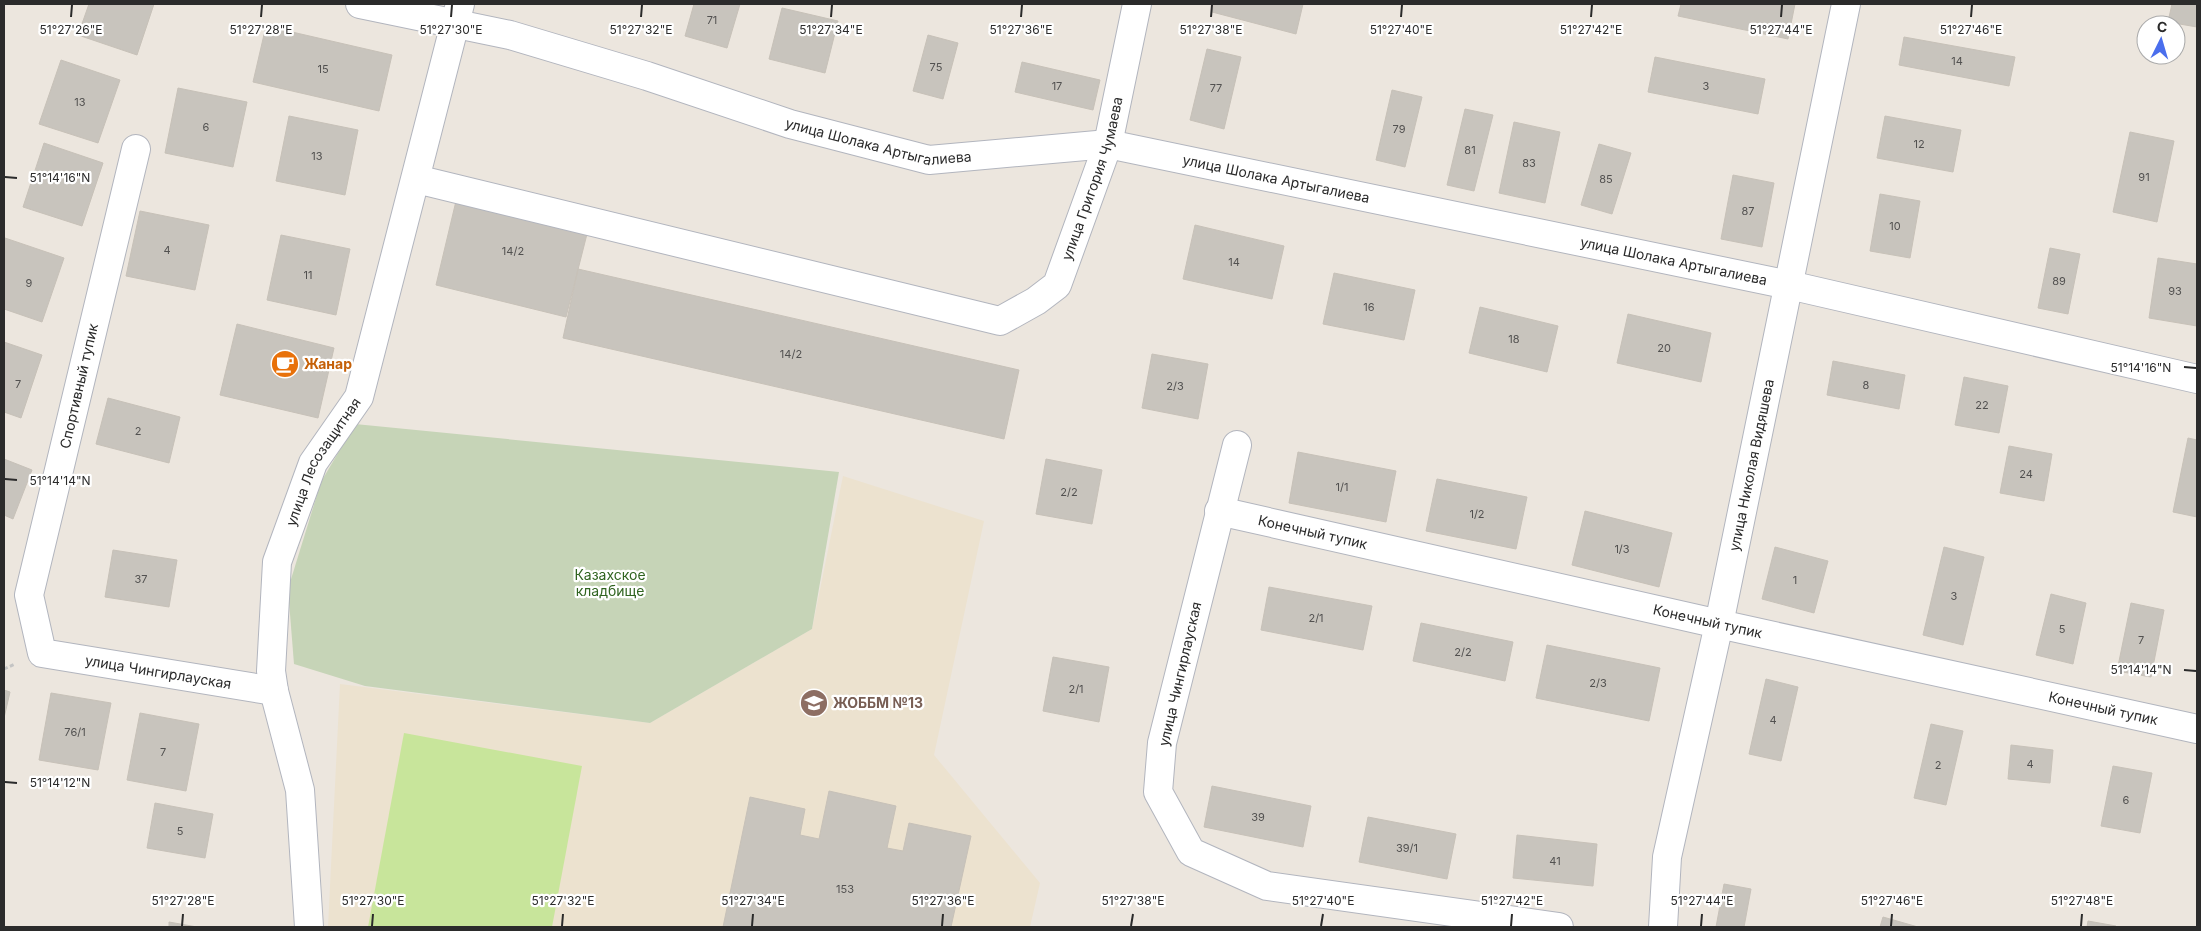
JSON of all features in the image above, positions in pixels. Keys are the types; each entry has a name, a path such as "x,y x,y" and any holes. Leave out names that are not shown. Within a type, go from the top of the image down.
{"street":[{"name":"улица Шолака Артыгалиева","path":"360,4 458,14 510,35 647,76 790,124 928,160 1108,144 1789,285 2197,379"},
{"name":"улица Григория Чумаева","path":"416,179 1000,322 1057,285 1108,144 1137,4"},
{"name":"улица Николая Видяшева","path":"1663,927 1667,858 1719,624 1846,4"},
{"name":"улица Лесозащитная","path":"309,927 300,790 274,691 271,671 277,562 313,463 359,397 458,14"},
{"name":"Спортивный тупик","path":"42,653 29,595 136,149"},
{"name":"улица Чингирлауская","path":"1237,445 1219,510 1162,743 1158,792 1191,852 1267,886 1559,927"},
{"name":"Конечный тупик","path":"1219,510 1719,624 2197,729"},
{"name":"улица Чингирлауская","path":"42,653 274,691"}],"shaded area":[{"name":"ЖОББМ №13","path":"843,476 984,521 934,755 1040,883 1030,927 328,927 340,684 650,723 812,629"}],"green space":[{"name":"Казахское кладбище","path":"355,424 839,472 812,629 650,723 365,686 294,664 288,589 321,482"},
{"path":"404,733 582,766 552,927 368,927"}],"building":[{"path":"89,4 154,4 137,55 78,35"},
{"path":"694,4 740,4 727,48 685,36"},
{"path":"1214,4 1303,4 1296,34 1212,12"},
{"path":"1681,4 1795,4 1788,39 1678,16"},
{"path":"2172,4 2197,4 2197,27 2186,25 2186,15 2170,15"},
{"path":"782,8 838,21 825,73 769,59"},
{"path":"266,26 392,55 379,111 253,82"},
{"path":"928,35 958,43 943,99 913,91"},
{"path":"1904,37 2015,57 2009,86 1899,65"},
{"path":"1207,49 1241,57 1224,129 1190,120"},
{"path":"1655,57 1765,79 1758,114 1648,92"},
{"path":"61,60 120,80 98,143 39,124"},
{"path":"1022,62 1100,80 1093,110 1015,92"},
{"path":"178,88 247,102 233,167 165,153"},
{"path":"1392,90 1422,97 1405,167 1376,160"},
{"path":"1465,109 1493,115 1474,191 1447,185"},
{"path":"289,116 358,130 345,195 276,181"},
{"path":"1885,116 1961,130 1953,172 1877,158"},
{"path":"1514,122 1560,132 1545,203 1499,193"},
{"path":"2130,132 2174,141 2157,222 2113,212"},
{"path":"44,143 103,163 82,226 23,207"},
{"path":"1599,144 1631,153 1612,214 1581,205"},
{"path":"1733,175 1774,183 1762,247 1721,239"},
{"path":"1880,194 1920,201 1910,258 1870,251"},
{"path":"456,201 587,234 566,317 436,285"},
{"path":"140,211 209,225 195,290 126,276"},
{"path":"1195,225 1284,246 1272,299 1183,279"},
{"path":"281,235 350,249 336,315 267,300"},
{"path":"5,238 64,258 42,322 4,309"},
{"path":"2050,248 2080,254 2068,314 2038,308"},
{"path":"2158,258 2197,264 2197,326 2149,318"},
{"path":"578,269 1019,370 1004,439 563,338"},
{"path":"1334,273 1415,290 1404,340 1323,324"},
{"path":"1480,307 1558,326 1547,372 1469,353"},
{"path":"1628,314 1711,333 1701,382 1617,363"},
{"path":"237,324 334,348 318,418 220,395"},
{"path":"4,342 42,355 21,418 4,412"},
{"path":"1152,354 1208,364 1198,419 1142,408"},
{"path":"1833,361 1905,375 1899,409 1827,395"},
{"path":"1964,377 2008,386 1999,433 1955,425"},
{"path":"108,398 180,417 169,463 96,444"},
{"path":"2188,438 2197,440 2197,517 2173,512"},
{"path":"2009,446 2052,454 2044,501 2000,493"},
{"path":"1298,452 1396,471 1386,522 1289,503"},
{"path":"4,459 32,470 13,519 4,515"},
{"path":"1046,459 1102,470 1092,524 1036,514"},
{"path":"1437,479 1527,497 1516,549 1426,531"},
{"path":"1585,511 1672,533 1659,587 1572,565"},
{"path":"1775,547 1828,561 1814,613 1762,599"},
{"path":"1944,547 1984,557 1963,645 1923,635"},
{"path":"113,550 177,560 169,607 105,597"},
{"path":"1269,587 1372,606 1363,650 1261,630"},
{"path":"2051,594 2086,603 2073,664 2036,655"},
{"path":"2131,603 2164,610 2151,677 2117,671"},
{"path":"1421,623 1513,642 1505,681 1413,661"},
{"path":"1547,645 1660,668 1649,721 1536,698"},
{"path":"1053,657 1109,667 1099,722 1043,711"},
{"path":"1766,679 1798,687 1781,761 1749,754"},
{"path":"4,690 10,692 4,718"},
{"path":"51,693 111,703 98,770 39,760"},
{"path":"140,713 199,724 186,791 127,780"},
{"path":"1931,724 1963,731 1946,805 1914,798"},
{"path":"2011,745 2053,750 2050,783 2008,779"},
{"path":"2113,766 2152,773 2140,833 2101,826"},
{"path":"1212,786 1311,806 1303,847 1204,827"},
{"path":"829,791 896,806 887,848 903,851 909,823 971,836 951,927 723,927 750,797 805,809 800,835 819,839"},
{"path":"155,803 213,814 205,858 147,848"},
{"path":"1368,817 1456,834 1447,879 1359,862"},
{"path":"1517,835 1597,844 1593,886 1513,878"},
{"path":"1724,884 1751,889 1744,927 1716,927"},
{"path":"1883,917 1918,927 1880,927"},
{"path":"2088,921 2116,926 2116,927 2087,927"},
{"path":"169,922 197,927 169,927"}],"place":[{"name":"Жанар","path":"285,364"},
{"name":"ЖОББМ №13","path":"814,703"}]}
